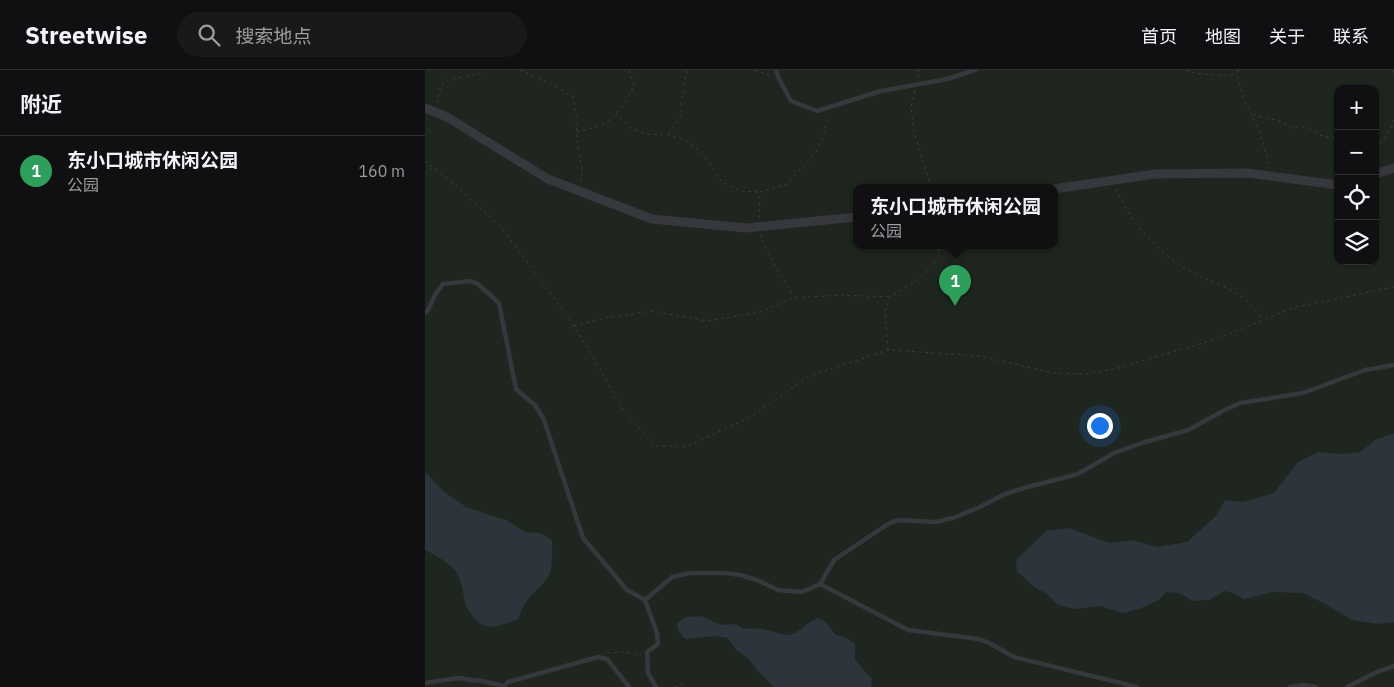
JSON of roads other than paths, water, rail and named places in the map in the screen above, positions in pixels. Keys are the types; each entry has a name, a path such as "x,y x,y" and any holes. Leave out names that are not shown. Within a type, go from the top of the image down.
{"street":[{"path":"428,110 447,117 548,178 652,219 746,228 853,217"},
{"path":"1379,173 1394,168"},
{"path":"1058,188 1155,174 1247,173 1334,184"}],"lane":[{"path":"776,70 779,80 791,101 817,111 881,91 947,79 975,70"},
{"path":"425,313 443,284 470,281 478,284 499,303 516,389 535,405 544,420 583,538 627,590 645,600 657,633 657,644 647,652 648,673 656,687"},
{"path":"645,600 672,577 690,573 740,575 757,580 778,590 802,592 820,584 834,560 888,524 899,520 935,522 953,518 1005,494 1078,474 1115,453 1188,430 1240,403 1303,393 1365,370 1394,365"},
{"path":"820,584 908,630 979,639 1014,657 1137,687"},
{"path":"425,683 458,678 482,681 503,687 509,682 598,657 607,659 629,687"},
{"path":"1347,687 1394,666"},
{"path":"1290,687 1303,684 1316,687"}],"place":[{"name":"东小口城市休闲公园","path":"955,306"}]}
